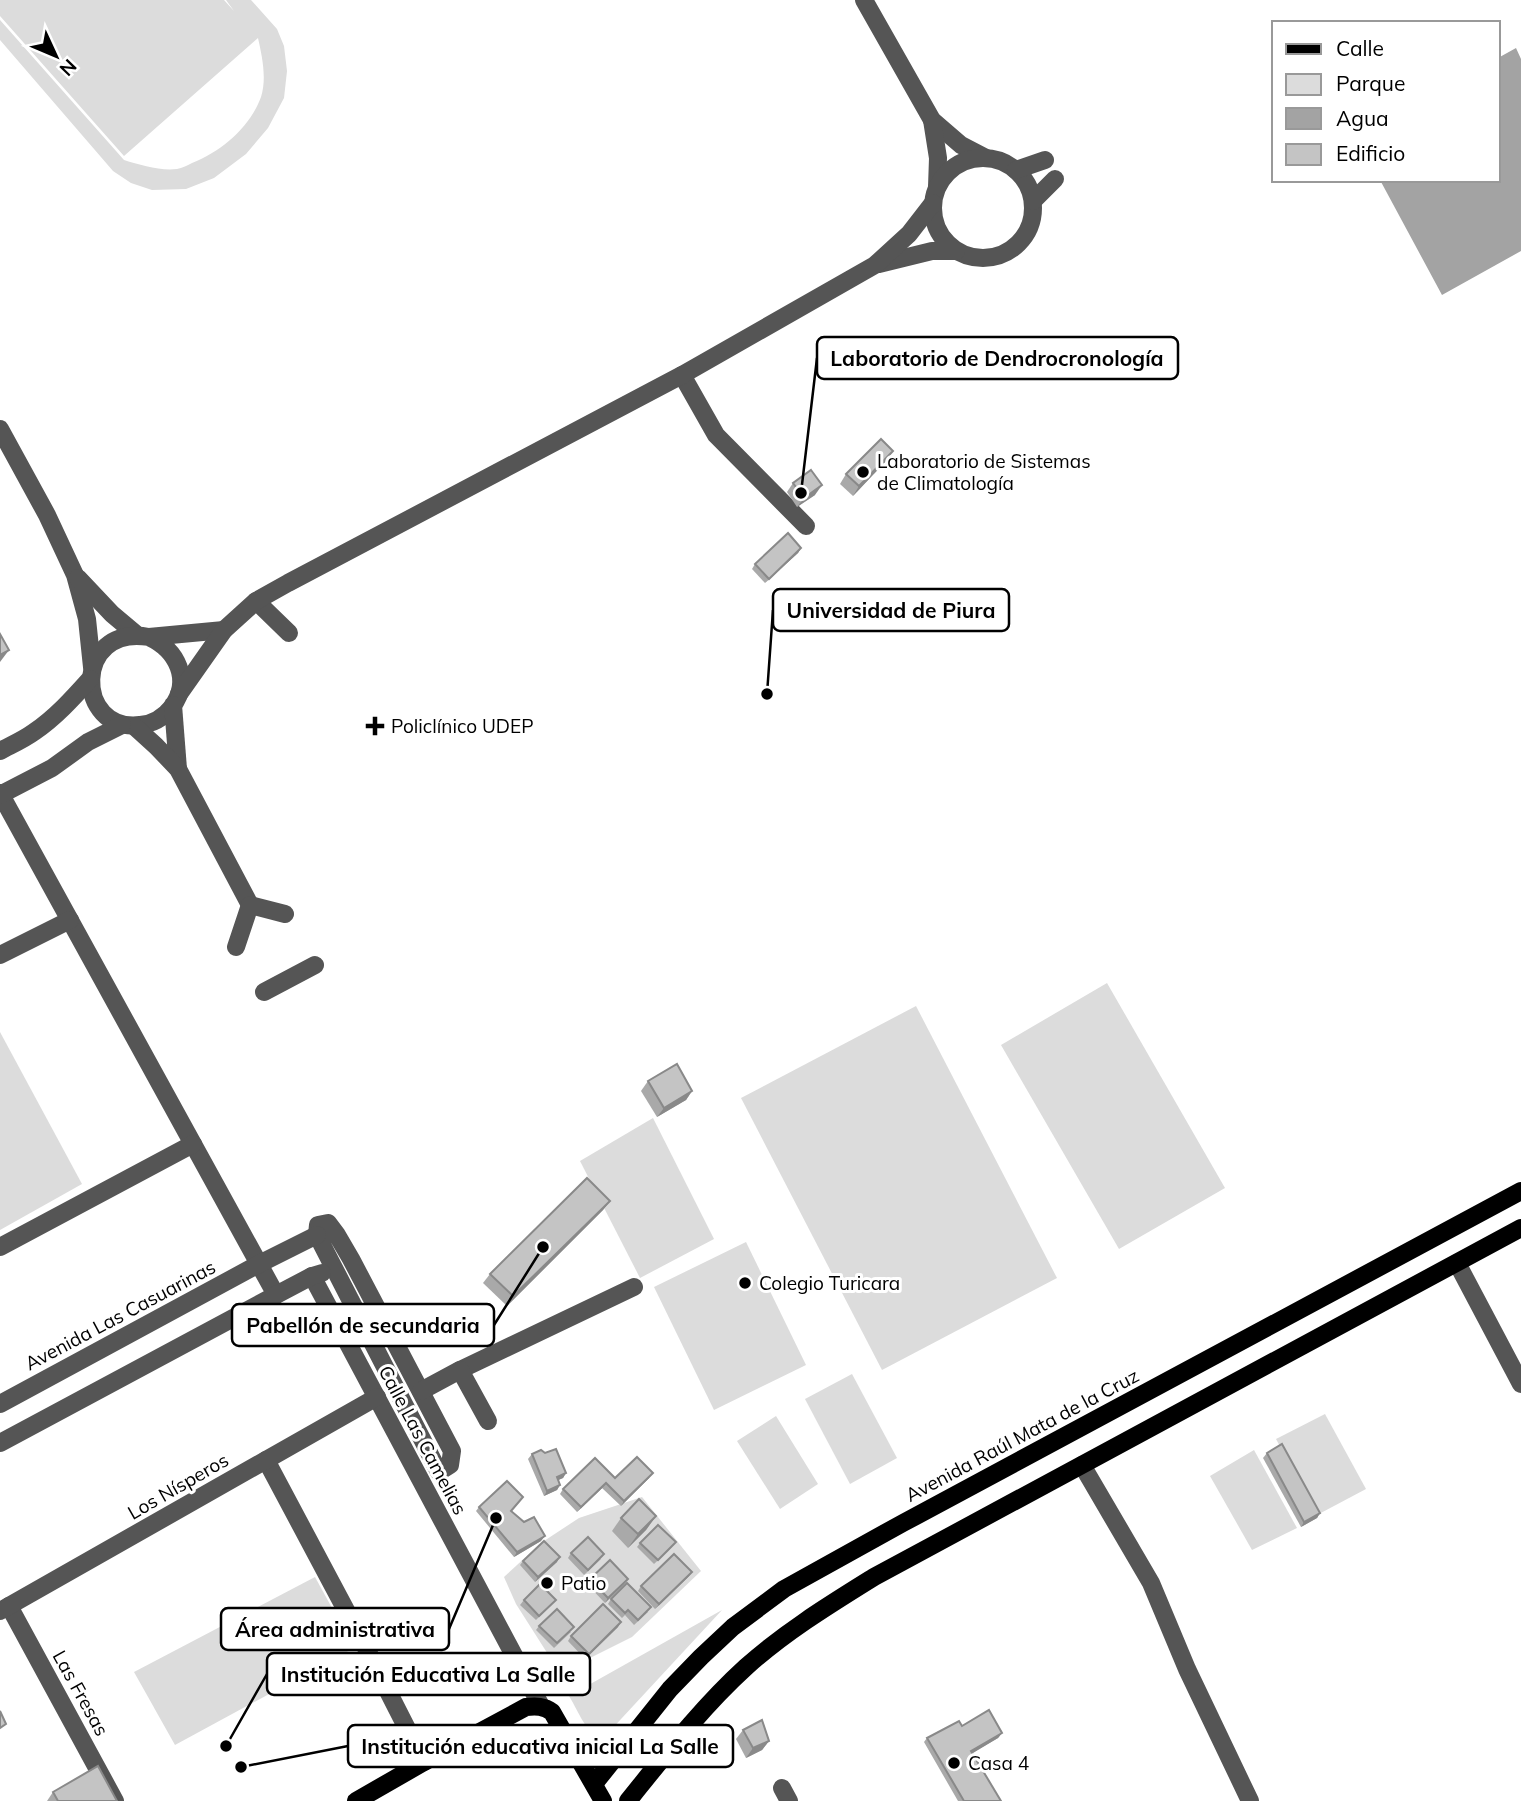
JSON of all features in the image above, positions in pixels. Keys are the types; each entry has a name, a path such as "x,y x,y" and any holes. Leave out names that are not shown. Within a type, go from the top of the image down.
{"main road":[{"name":"Avenida Raúl Mata de la Cruz","path":"594,1784 670,1689 701,1657 783,1589 1521,1191"},
{"path":"628,1801 697,1718 746,1667 804,1621 874,1577 1521,1228"},
{"path":"356,1801 526,1707 541,1706"},
{"name":"Calle Las Camelias","path":"541,1706 552,1712 603,1801"},
{"path":"561,1728 578,1747 597,1759 613,1754 629,1740"}],"street":[{"path":"864,0 932,120 961,145 986,158"},
{"path":"0,429 47,515 75,575 87,619 92,691 96,702 111,719 128,725 145,725 166,714 224,630 256,601 682,374 875,265 909,234 935,195 944,177 962,162 986,158 997,160 1016,170 1030,189 1033,215 1021,241 1010,250 997,256 969,257 956,251 940,235 935,225 935,195 938,158 932,120"},
{"path":"1016,170 1045,160"},
{"path":"1033,201 1055,179"},
{"path":"875,265 932,251 956,251"},
{"path":"682,374 716,435 806,526"},
{"path":"75,575 112,614 143,636 160,642 176,660 181,682 176,699 178,769"},
{"path":"256,601 289,633"},
{"path":"0,751 32,734 72,699 91,673 97,657 114,641 125,637 224,630"},
{"path":"128,725 178,769 250,905 236,947"},
{"path":"128,725 88,742 52,768 0,794 276,1295"},
{"path":"250,905 285,914"},
{"path":"0,955 70,920"},
{"path":"264,992 315,965"},
{"path":"0,1247 193,1144"},
{"path":"328,1223 337,1234 422,1391 452,1451 450,1465 439,1472 334,1269 317,1235 318,1225 328,1223"},
{"name":"Avenida Las Casuarinas","path":"0,1404 317,1235"},
{"path":"1457,1263 1521,1384"},
{"path":"0,1443 312,1276 334,1269"},
{"name":"Calle Las Camelias","path":"312,1276 541,1706"},
{"path":"422,1391 460,1370 634,1287"},
{"path":"460,1370 488,1421"},
{"name":"Los Nísperos","path":"5,1609 377,1397"},
{"path":"266,1460 424,1762"},
{"path":"1082,1465 1151,1583 1187,1669 1250,1801"},
{"name":"Las Fresas","path":"5,1609 115,1801"}],"green space":[{"path":"0,0 224,0 234,11 226,0 251,0 277,29 284,46 287,71 284,98 268,128 246,154 214,178 186,189 152,190 131,183 113,171 0,40 0,20 124,160 164,169 181,168 214,152 234,137 250,118 261,97 264,82 258,38 124,156 0,16"},
{"path":"1107,983 1225,1188 1119,1249 1001,1045"},
{"path":"916,1006 1057,1278 882,1370 741,1098"},
{"path":"0,1032 82,1184 0,1230"},
{"path":"653,1118 714,1239 640,1278 580,1161"},
{"path":"746,1242 806,1365 714,1410 654,1287"},
{"path":"852,1374 897,1458 850,1484 805,1399"},
{"path":"1325,1414 1366,1489 1317,1515 1276,1439"},
{"path":"776,1416 818,1484 780,1509 737,1441"},
{"path":"1254,1450 1297,1528 1252,1550 1210,1476"},
{"name":"Patio","path":"642,1497 701,1571 632,1637 580,1663 558,1670 516,1604 504,1577 541,1543 579,1518"},
{"path":"315,1577 354,1648 175,1745 134,1672"},
{"path":"722,1610 609,1732 599,1736 589,1730 569,1696"}],"water":[{"path":"1516,48 1521,59 1521,251 1442,295 1381,182 1500,182 1500,57"}],"building":[{"name":"Laboratorio de Sistemas de Climatología","path":"881,439 893,451 859,486 846,474"},
{"path":"811,470 822,485 804,498 793,483"},
{"path":"788,533 801,548 769,579 755,564"},
{"path":"0,634 9,650 0,655"},
{"path":"677,1064 692,1091 664,1108 648,1081"},
{"path":"587,1178 610,1201 513,1296 490,1274"},
{"path":"1282,1444 1320,1513 1304,1522 1267,1453"},
{"path":"556,1449 566,1473 557,1477 560,1485 547,1491 532,1454"},
{"path":"637,1457 653,1473 624,1501 606,1483 581,1507 563,1489 595,1458 615,1478"},
{"path":"507,1481 523,1497 511,1511 524,1522 534,1517 545,1536 517,1552 479,1507"},
{"path":"639,1499 656,1516 638,1534 621,1518"},
{"path":"658,1525 676,1542 658,1560 640,1543"},
{"path":"588,1537 604,1554 588,1570 571,1553"},
{"path":"544,1541 560,1557 538,1577 523,1561"},
{"path":"674,1554 692,1572 659,1604 641,1586"},
{"path":"610,1560 628,1579 608,1598 590,1579"},
{"path":"627,1583 651,1607 638,1620 628,1610 625,1613 611,1599"},
{"path":"540,1584 556,1600 539,1616 524,1600"},
{"path":"603,1604 621,1622 589,1654 571,1636"},
{"path":"557,1609 574,1627 557,1643 539,1626"},
{"name":"Casa 4","path":"989,1710 1002,1733 971,1751 1001,1801 964,1801 927,1738 959,1721 962,1726"},
{"path":"0,1711 6,1724 0,1728"},
{"path":"762,1720 769,1741 753,1748 743,1730"},
{"path":"98,1766 117,1801 58,1801 53,1792"}],"place":[{"name":"Laboratorio de Sistemas de Climatología","path":"863,472"},
{"name":"Laboratorio de Dendrocronología","path":"801,493"},
{"name":"Universidad de Piura","path":"767,694"},
{"name":"Policlínico UDEP","path":"375,726"},
{"name":"Pabellón de secundaria","path":"543,1247"},
{"name":"Colegio Turicara","path":"745,1283"},
{"name":"Área administrativa","path":"496,1518"},
{"name":"Patio","path":"547,1583"},
{"name":"Institución Educativa La Salle","path":"226,1746"},
{"name":"Casa 4","path":"954,1763"},
{"name":"Institución educativa inicial La Salle","path":"241,1767"}]}
